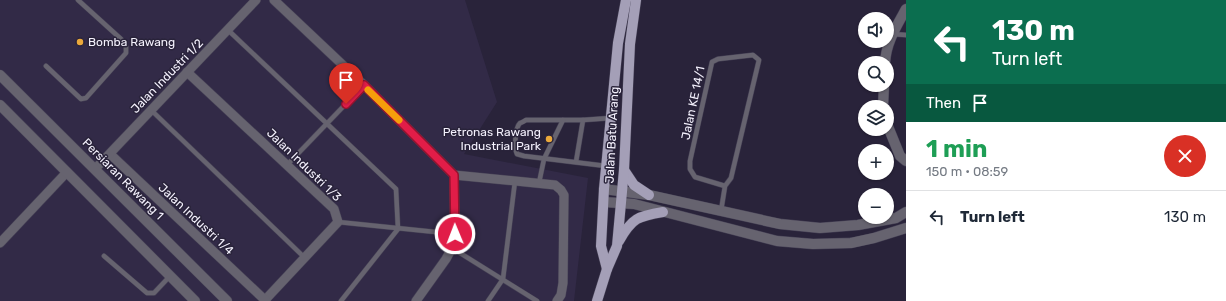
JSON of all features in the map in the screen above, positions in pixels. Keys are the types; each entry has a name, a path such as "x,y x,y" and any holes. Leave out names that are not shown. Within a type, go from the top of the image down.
{"main road":[{"name":"Jalan Batu Arang","path":"607,269 600,246 604,189 618,43 626,0"},
{"name":"Jalan Batu Arang","path":"598,301 607,269 617,246 624,170 630,44 636,0"},
{"path":"624,170 634,185 648,195"},
{"path":"617,246 627,227 636,220 646,215 663,212"}],"street":[{"name":"Jalan Industri 1/2","path":"95,170 256,0"},
{"path":"274,0 364,85 454,175 554,185 561,190 564,195 563,283 561,295 557,301"},
{"path":"894,29 906,10"},
{"name":"Jalan Industri 1/3","path":"187,72 334,209 338,222 265,300"},
{"name":"Persiaran Rawang 1","path":"0,75 227,301"},
{"path":"0,106 195,301"},
{"path":"892,136 900,156 906,161"},
{"name":"Jalan Industri 1/4","path":"110,154 265,300"},
{"path":"0,243 66,172"},
{"path":"416,301 446,259 452,248 455,234 454,175"},
{"path":"604,189 648,195 780,224 820,228 858,225 896,218 906,212"},
{"path":"604,202 634,204 777,241 813,244 851,243 874,238 906,228"}],"lane":[{"path":"46,66 81,99 86,98 126,53 126,47 121,39 78,0"},
{"path":"228,30 396,189 398,228 341,301"},
{"path":"894,34 906,35"},
{"name":"Jalan KE 14/1","path":"721,211 725,186 731,178 759,60 753,55 718,59 712,62 692,154 690,169 695,177 725,186"},
{"path":"287,165 364,85"},
{"path":"151,110 304,257"},
{"path":"606,166 517,154 515,149 517,128 520,123 526,120 584,120 611,118"},
{"path":"539,183 544,158 563,120"},
{"path":"576,162 584,120"},
{"path":"488,301 503,280 515,181"},
{"path":"338,222 455,234"},
{"path":"452,248 537,301"},
{"path":"104,256 147,293 154,293 170,276"}],"shaded area":[{"path":"0,0 465,0 497,102 464,154 588,178 574,301 0,301"}],"slow traffic":[{"path":"368,90 399,120"}],"place":[{"name":"Bomba Rawang","path":"80,42"},
{"name":"Petronas Rawang Industrial Park","path":"549,139"}],"route":[{"path":"346,104 364,85 454,175 455,234"}]}
